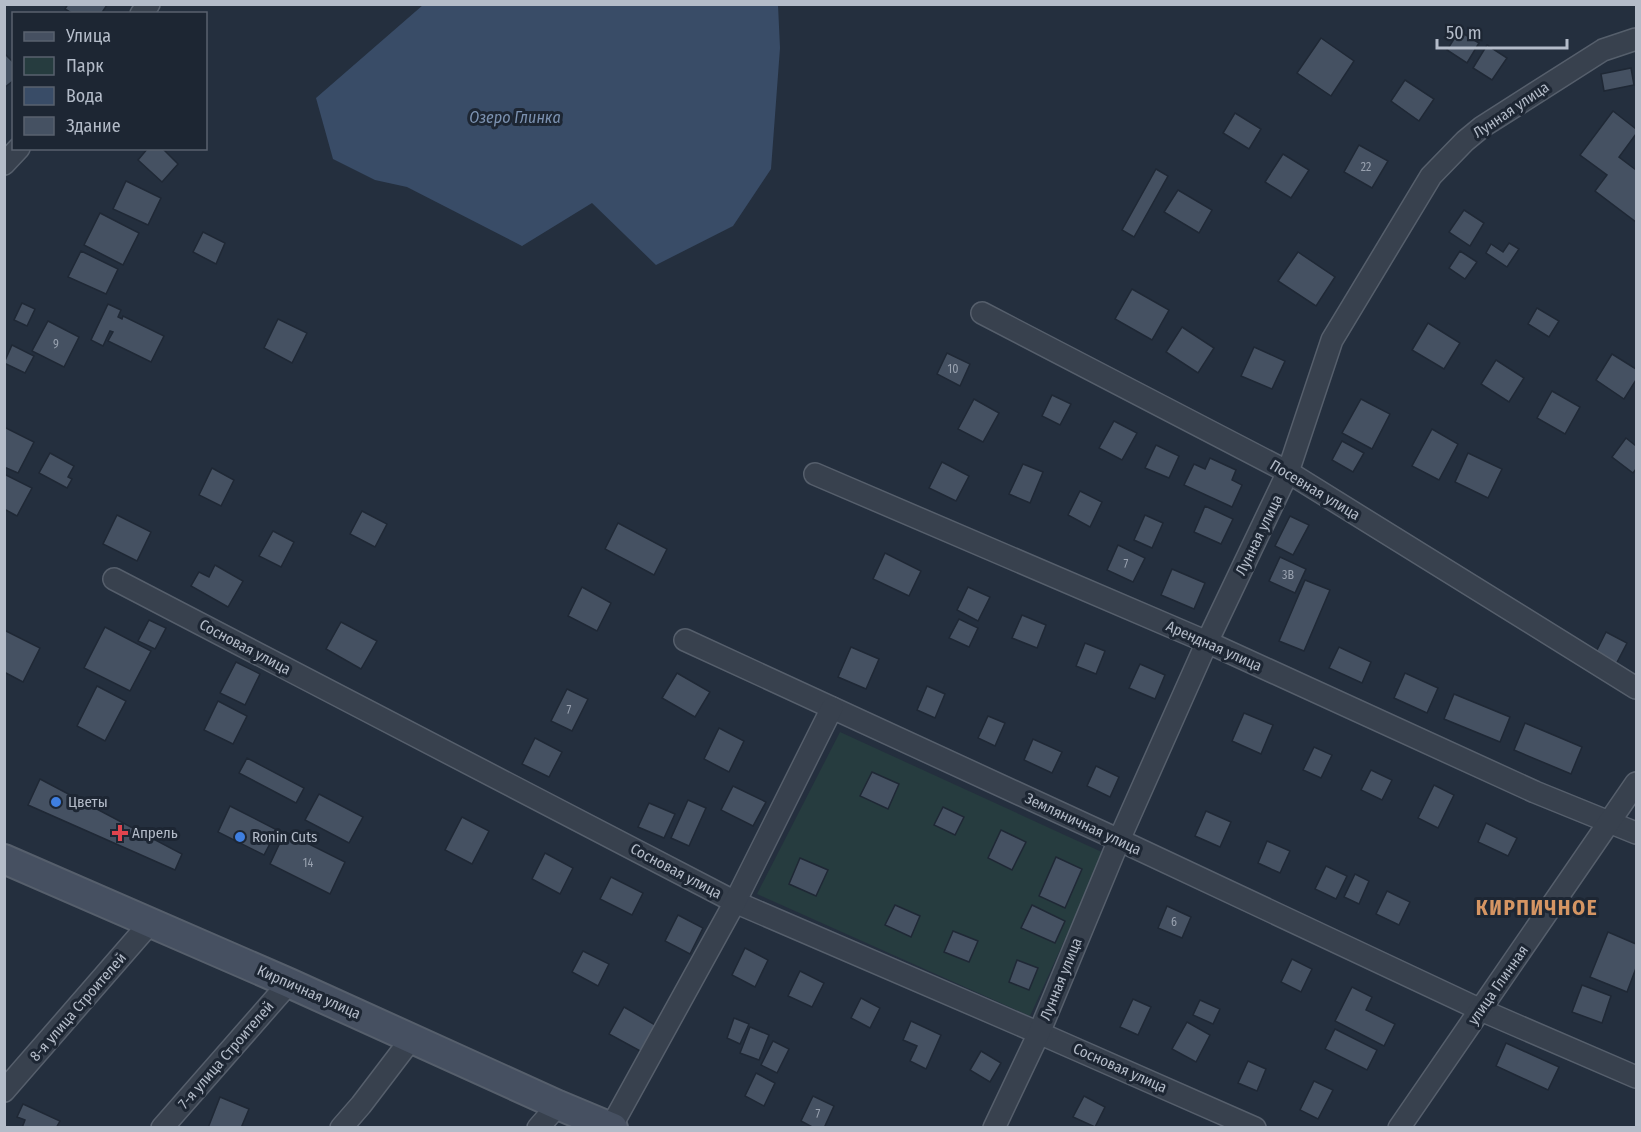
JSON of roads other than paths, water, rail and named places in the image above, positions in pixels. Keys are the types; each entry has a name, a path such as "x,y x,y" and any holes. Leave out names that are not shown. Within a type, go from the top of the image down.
{"main road":[{"name":"Кирпичная улица","path":"7,865 151,922 558,1105 612,1127"}],"street":[{"name":"Лунная улица","path":"994,1128 1039,1032 1119,840 1288,472 1332,340 1431,176 1465,141 1482,127 1603,50 1636,39"},
{"path":"4,164 16,150"},
{"name":"Посевная улица","path":"982,313 1288,472 1636,688"},
{"name":"Арендная улица","path":"815,474 1208,642 1535,792 1636,833"},
{"name":"Сосновая улица","path":"114,579 735,902 1039,1032 1255,1128"},
{"name":"Земляничная улица","path":"685,640 1481,1010 1636,1077"},
{"path":"612,1127 735,902 832,708"},
{"name":"улица Глинная","path":"1399,1128 1636,783"},
{"name":"8-я улица Строителей","path":"4,1091 90,995 151,922"},
{"name":"7-я улица Строителей","path":"162,1128 289,983"},
{"path":"341,1128 412,1038"},
{"path":"538,1128 558,1105"}],"water":[{"name":"Озеро Глинка","path":"423,5 778,5 780,48 771,169 733,226 656,265 592,203 522,246 407,187 375,180 333,159 316,98"}],"place":[{"name":"Цветы","path":"56,802"},
{"name":"Апрель","path":"120,833"},
{"name":"Ronin Cuts","path":"240,837"}],"district":[{"name":"КИРПИЧНОЕ","path":"1537,908"}]}
